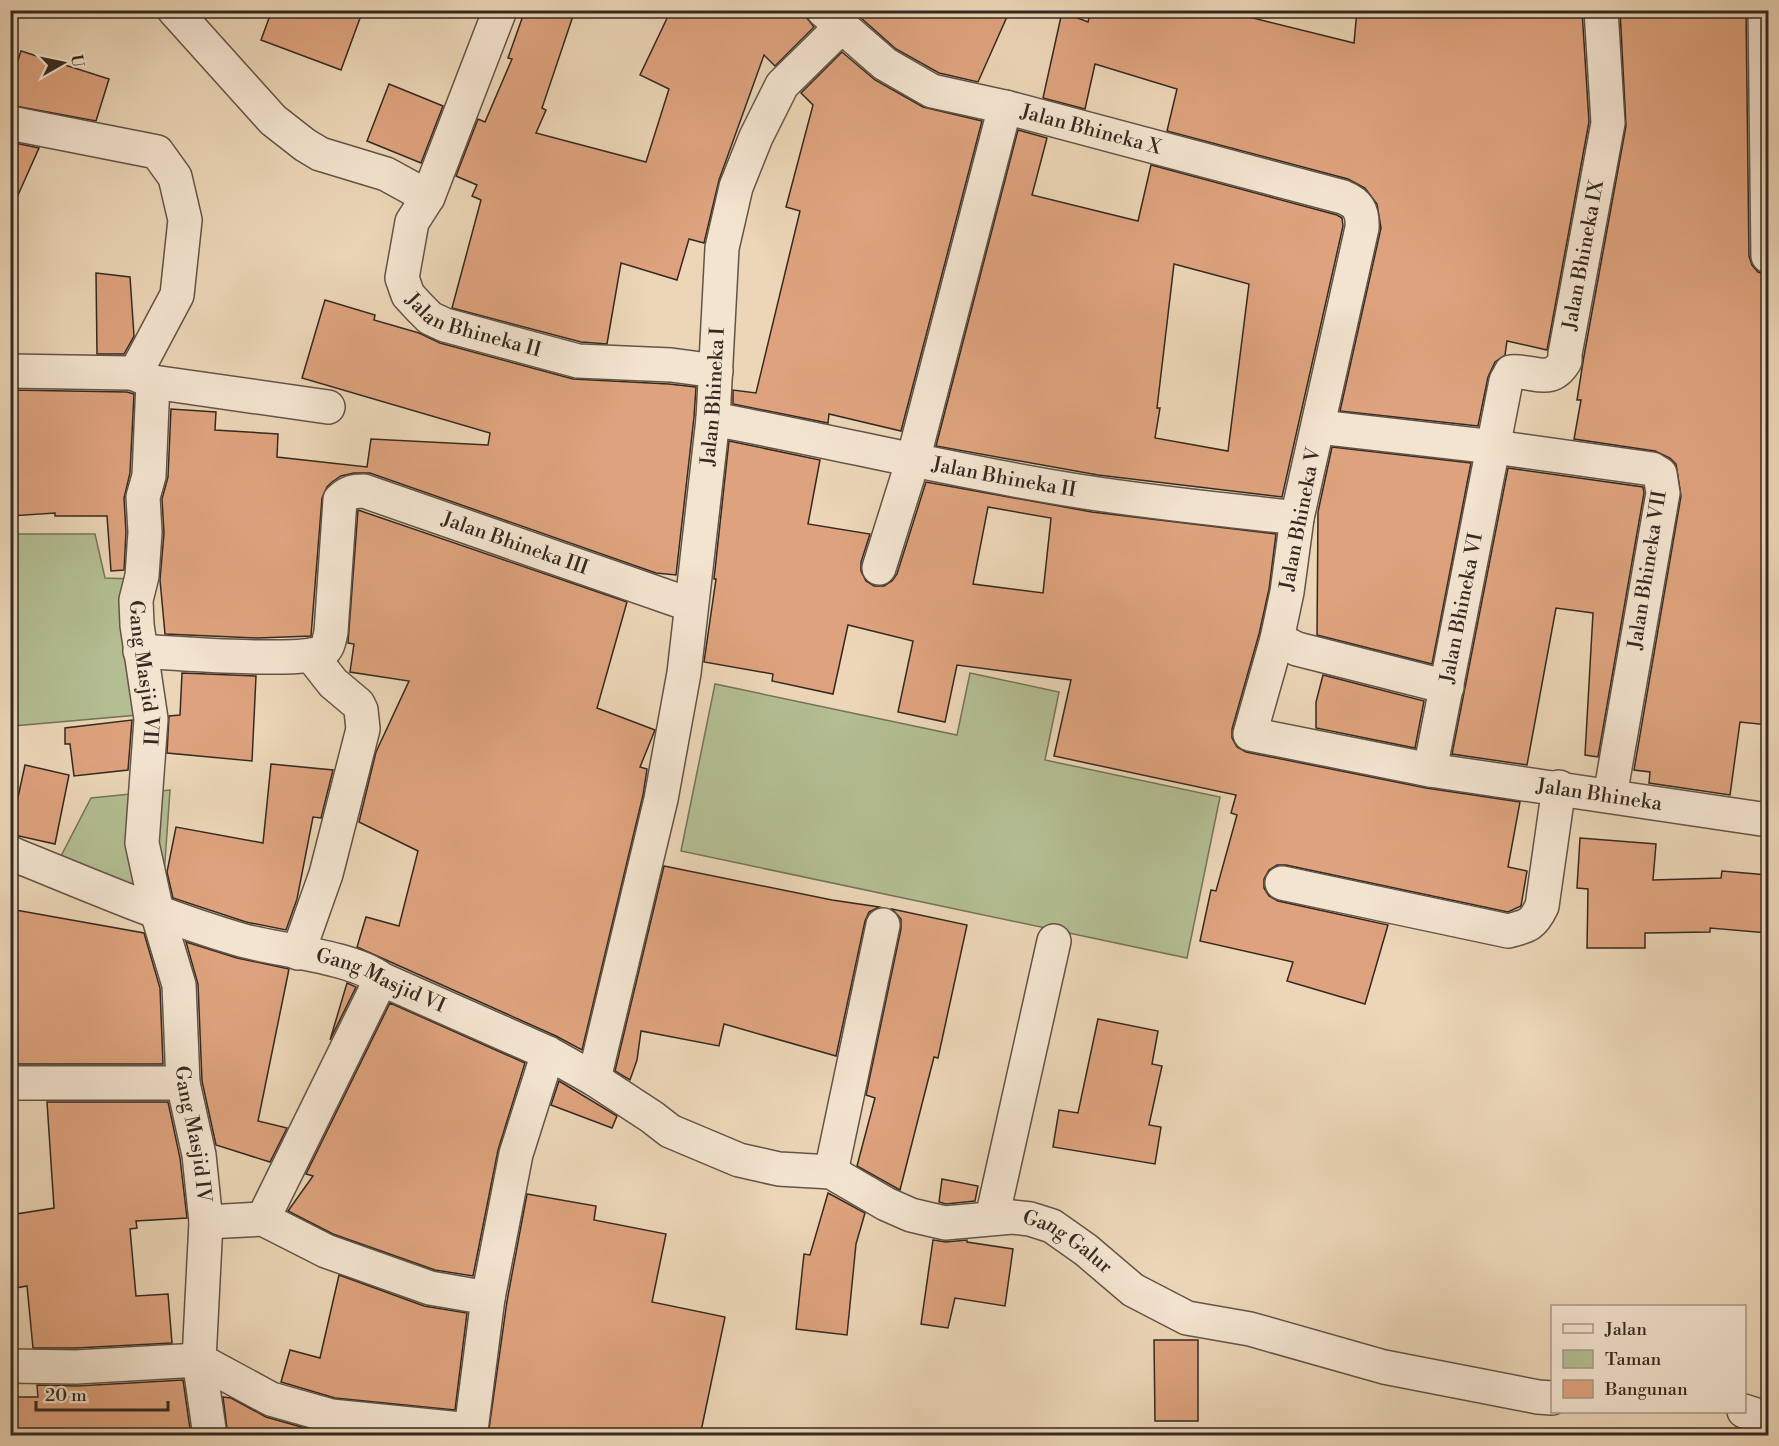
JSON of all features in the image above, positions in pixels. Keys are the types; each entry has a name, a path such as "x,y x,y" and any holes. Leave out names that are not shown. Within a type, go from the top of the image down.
{"street":[{"path":"174,10 273,120 305,145 320,154 386,174 428,197"},
{"name":"Jalan Bhineka II","path":"500,10 428,197 412,222 402,278 408,295 430,318 445,325 578,361 671,365 716,371"},
{"name":"Jalan Bhineka IX","path":"1494,447 1506,381 1511,372 1522,371 1547,376 1555,374 1565,361 1608,123 1601,10"},
{"path":"1765,10 1768,255"},
{"name":"Jalan Bhineka X","path":"832,19 885,64 932,91 1005,107 1343,197 1358,206 1362,228"},
{"name":"Jalan Bhineka I","path":"594,1079 661,799 684,673 713,419 722,248 736,187 756,137 782,85 832,19"},
{"path":"879,568 914,460 1005,107"},
{"path":"10,123 157,152 175,177 184,220 177,295 144,378"},
{"name":"Jalan Bhineka V","path":"1362,228 1297,518 1287,592 1277,639 1250,734 1430,770"},
{"path":"10,370 144,378 328,407"},
{"name":"Gang Masjid VII","path":"144,378 149,476 143,497 145,532 142,576 136,600 140,651 151,719 142,843 157,912"},
{"name":"Jalan Bhineka II","path":"713,419 1069,490 1297,518"},
{"path":"1319,427 1494,447"},
{"name":"Jalan Bhineka VI","path":"1430,770 1494,447"},
{"name":"Jalan Bhineka VII","path":"1494,447 1652,469 1660,474 1663,493 1611,796"},
{"name":"Jalan Bhineka III","path":"311,655 321,653 328,647 340,500 346,494 364,491 692,605"},
{"path":"1277,639 1296,649 1447,687"},
{"path":"140,651 289,657 311,655 333,684 358,704 363,729 326,874 298,953"},
{"name":"Jalan Bhineka","path":"1430,770 1768,820"},
{"path":"1282,883 1508,931 1527,927 1536,918 1542,906 1559,788"},
{"name":"Gang Masjid VI","path":"10,854 157,912 242,940 371,971 381,978 548,1053 594,1079"},
{"name":"Gang Masjid IV","path":"157,912 179,985 183,1083 199,1155 206,1222 199,1360 210,1436"},
{"path":"831,1172 883,926"},
{"path":"992,1218 1054,941"},
{"path":"263,1219 381,978"},
{"path":"10,1366 76,1367 199,1360 271,1399 331,1416 480,1433 489,1298 516,1154 548,1053"},
{"name":"Gang Galur","path":"594,1079 670,1131 739,1160 779,1169 831,1172 886,1204 911,1215 945,1223 1012,1217 1030,1219 1052,1226 1086,1250 1133,1290 1187,1317 1250,1329 1384,1367 1551,1398"},
{"path":"10,1083 183,1083"},
{"path":"206,1222 263,1219 326,1251 430,1288 489,1298"},
{"path":"1746,1412 1768,1419"}],"green space":[{"path":"11,534 95,534 105,578 135,579 150,714 13,726 11,742"},
{"path":"970,673 1059,692 1045,760 1220,797 1187,958 681,851 715,684 957,735"},
{"path":"170,790 161,919 60,858 91,798"}],"building":[{"path":"272,10 363,10 341,70 261,40"},
{"path":"525,10 575,10 542,108 546,110 536,133 646,162 669,89 640,75 671,10 805,10 806,17 814,27 775,66 764,55 719,180 704,243 689,239 677,280 621,263 607,344 581,342 452,308 481,200 472,196 477,185 456,176 478,119 485,122 512,59 508,58"},
{"path":"852,10 1010,10 978,82 939,73 896,49"},
{"path":"1091,10 1221,10 1354,43 1357,10 1582,10 1589,122 1547,350 1507,341 1505,355 1495,362 1488,377 1478,426 1340,411 1381,228 1377,204 1365,188 1348,179 1167,131 1177,89 1095,64 1085,109 1043,98 1062,12 1088,22"},
{"path":"1620,10 1746,10 1749,256 1758,272 1768,275 1768,725 1740,722 1730,795 1649,783 1650,772 1634,770 1681,496 1676,464 1670,458 1655,451 1574,439 1581,400 1577,400 1584,356 1626,126"},
{"path":"21,51 109,79 96,121 10,105 10,85"},
{"path":"842,52 875,80 923,107 982,121 901,431 829,414 828,423 733,404 733,390 756,393 800,211 786,207 813,105 801,93"},
{"path":"389,84 443,106 421,163 367,141"},
{"path":"1018,130 1047,138 1032,195 1138,221 1151,165 1342,218 1343,226 1282,497 1098,475 936,446","holes":["1174,264 1249,284 1228,451 1155,438"]},
{"path":"10,142 39,148 10,213"},
{"path":"96,273 130,277 134,336 124,354 97,354"},
{"path":"325,300 375,315 374,320 419,333 440,343 573,379 696,387 676,575 656,573 370,473 354,473 341,476 332,482 322,498 311,636 258,638 165,634 160,580 164,533 162,499 168,477 171,409 216,412 215,430 278,434 277,457 367,467 371,439 488,445 490,433 302,378"},
{"path":"10,390 134,394 130,473 124,498 126,532 124,570 111,571 107,516 55,516 55,513 10,516"},
{"path":"729,441 820,460 808,524 870,534 861,562 861,571 866,581 874,586 884,586 897,574 926,482 1092,512 1276,534 1269,589 1259,634 1232,729 1232,738 1237,747 1246,752 1426,788 1520,802 1508,867 1527,871 1521,906 1508,912 1277,865 1269,870 1264,879 1264,888 1269,896 1278,901 1388,925 1365,1004 1287,981 1293,962 1200,941 1211,890 1216,891 1237,815 1231,813 1236,795 1054,756 1071,680 957,665 945,722 898,712 913,641 848,625 833,694 772,681 773,674 704,662 716,579 714,579","holes":["988,507 1051,518 1043,593 973,584"]},
{"path":"1332,447 1471,463 1432,664 1317,635 1318,512"},
{"path":"1508,468 1643,487 1644,493 1598,757 1585,755 1593,613 1556,608 1527,765 1452,754"},
{"path":"358,510 627,602 597,708 655,730 640,767 647,769 643,795 582,1050 556,1036 357,947 366,917 399,926 418,851 359,822 376,752 409,681 350,672 354,644 348,643"},
{"path":"182,673 256,676 252,761 167,753 169,716 180,715"},
{"path":"1323,675 1424,701 1415,748 1316,728 1316,702"},
{"path":"132,720 128,770 74,776 70,744 65,744 65,728"},
{"path":"271,764 333,770 321,818 313,817 297,899 286,930 246,922 173,898 167,872 176,827 263,843"},
{"path":"25,765 69,775 55,844 10,834"},
{"path":"1580,838 1656,844 1653,880 1721,878 1722,871 1768,875 1768,933 1710,928 1710,932 1645,933 1645,948 1587,948 1588,889 1577,888"},
{"path":"664,866 832,900 879,907 869,912 865,921 836,1056 724,1024 719,1046 641,1031 637,1060 630,1080 615,1071"},
{"path":"10,909 144,933 160,988 163,1064 10,1064"},
{"path":"892,909 967,925 938,1058 934,1057 900,1190 857,1166 875,1098 866,1095 901,929 901,919"},
{"path":"186,942 237,958 289,969 258,1121 287,1128 270,1162 216,1145 202,1081 198,984"},
{"path":"347,983 356,987 330,1040"},
{"path":"390,1003 525,1063 498,1150 473,1276 435,1270 333,1234 288,1211 313,1176 306,1174"},
{"path":"1098,1019 1158,1031 1152,1064 1162,1066 1149,1125 1161,1127 1155,1164 1053,1147 1059,1110 1078,1113"},
{"path":"559,1081 617,1116 612,1128 551,1105"},
{"path":"47,1102 168,1102 180,1158 187,1218 136,1221 137,1228 130,1229 136,1296 168,1294 172,1343 33,1348 27,1286 10,1289 10,1215 54,1208"},
{"path":"942,1179 978,1186 975,1201 946,1204 939,1202"},
{"path":"828,1193 865,1213 856,1244 847,1335 796,1329 804,1254 810,1255"},
{"path":"527,1194 596,1206 594,1220 666,1234 652,1302 725,1317 700,1436 488,1436 507,1301"},
{"path":"933,1240 946,1242 967,1240 967,1242 1013,1249 1005,1306 955,1298 948,1328 921,1324"},
{"path":"339,1275 424,1306 467,1313 455,1410 335,1398 281,1382 290,1350 320,1358"},
{"path":"1154,1340 1198,1340 1198,1421 1155,1421"},
{"path":"183,1380 191,1436 10,1436 10,1397 38,1397 37,1385 77,1386"},
{"path":"223,1397 231,1398 266,1417 338,1436 228,1436"}]}
